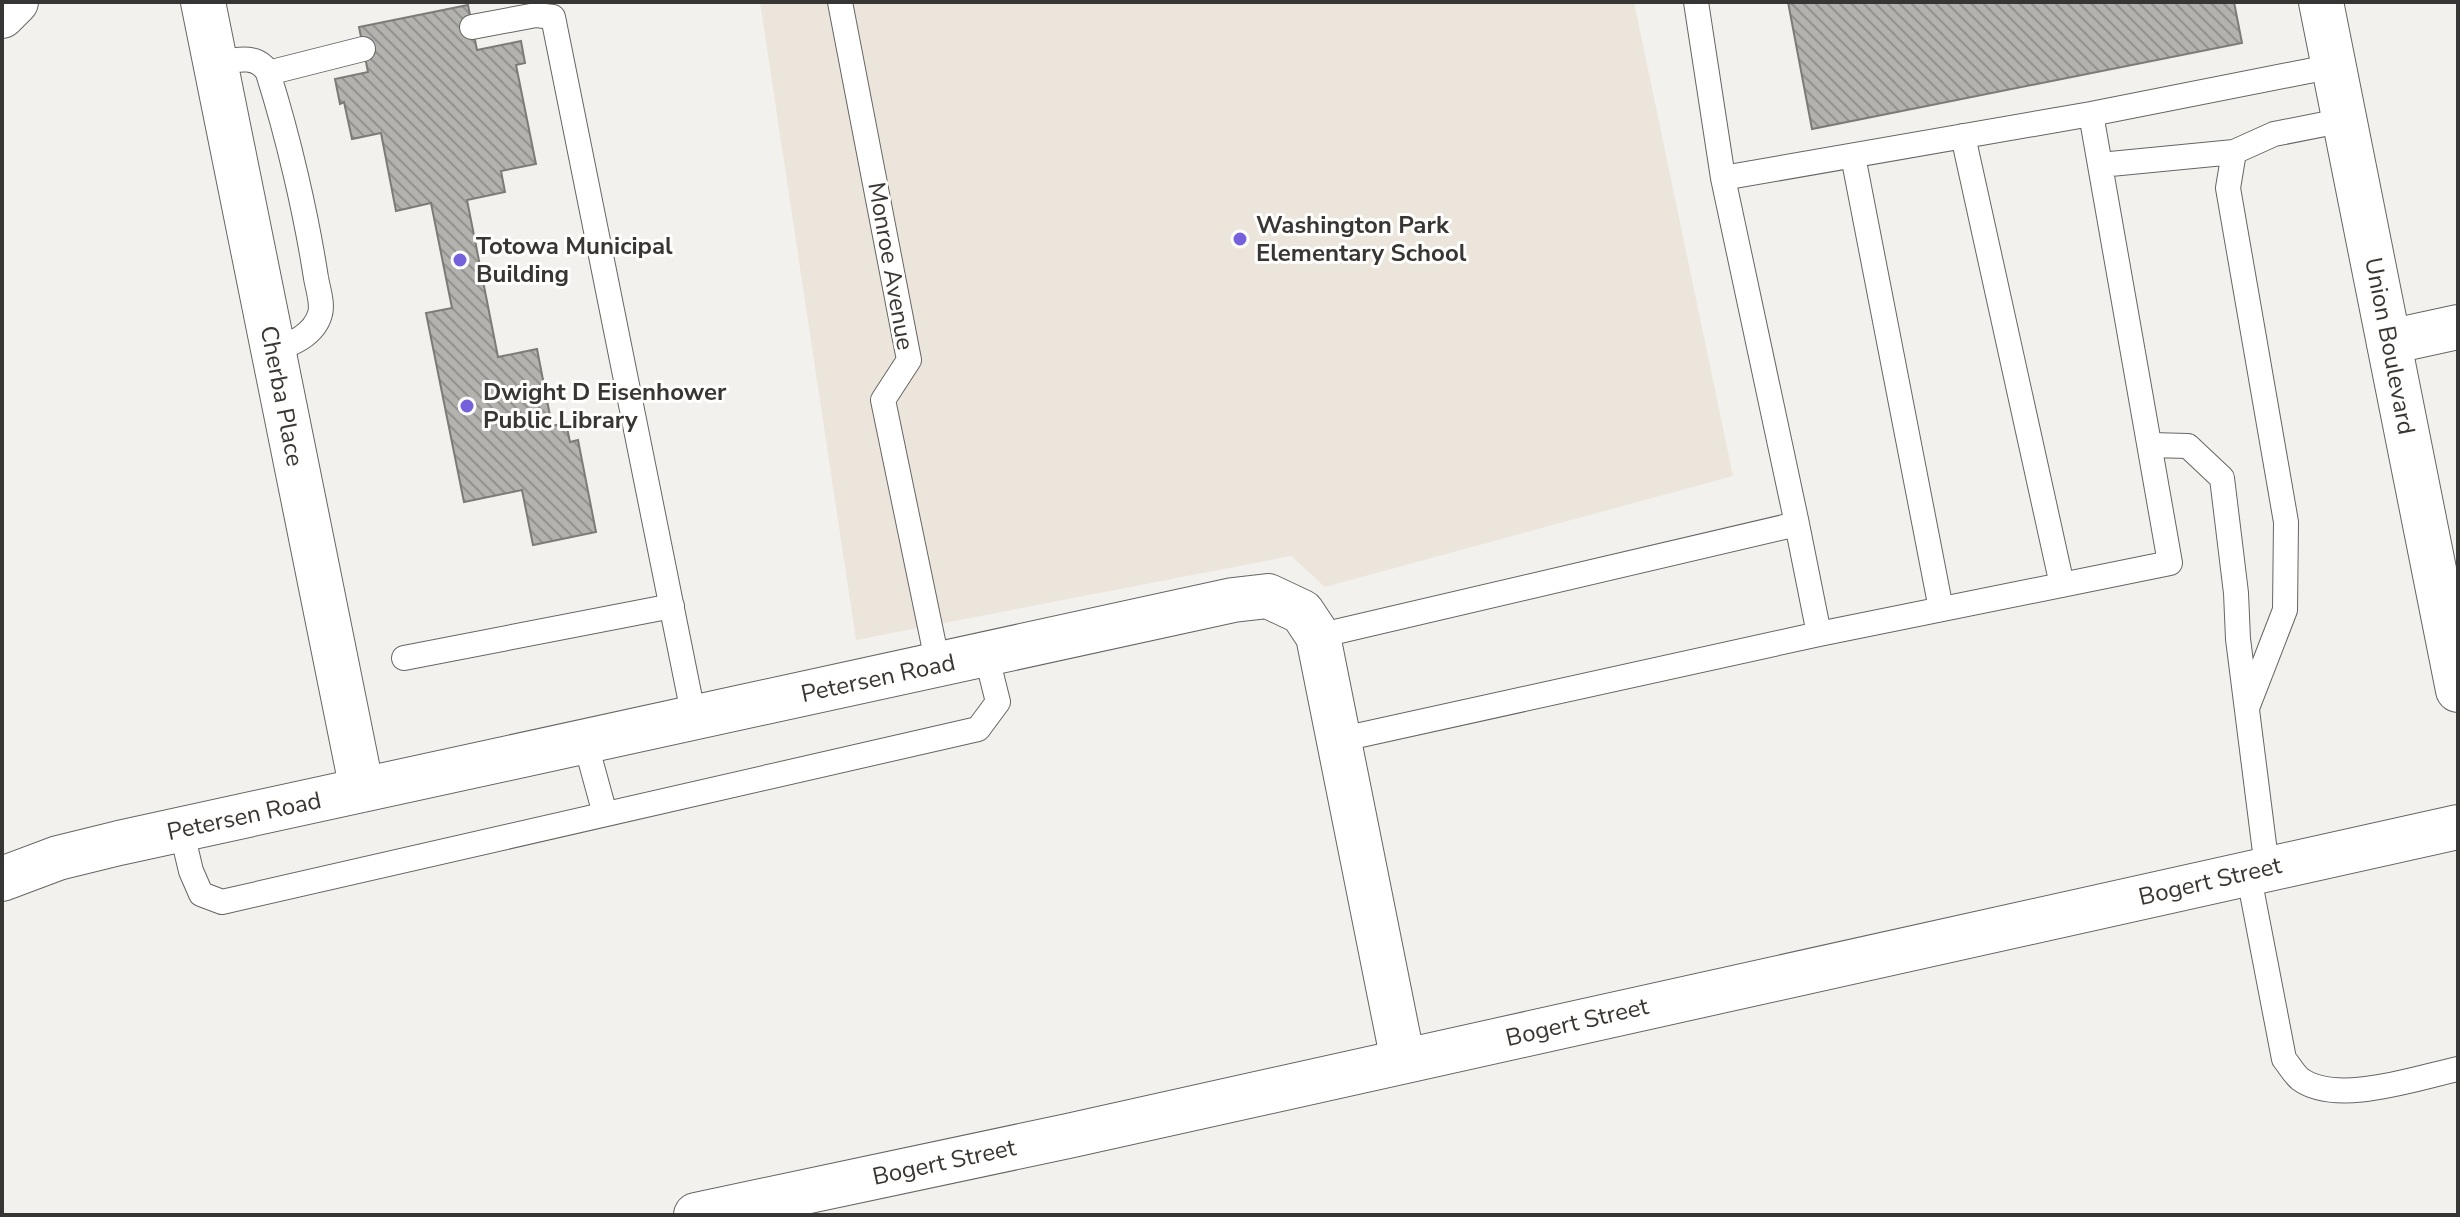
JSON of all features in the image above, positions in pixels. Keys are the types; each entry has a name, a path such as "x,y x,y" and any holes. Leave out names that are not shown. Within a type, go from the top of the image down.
{"street":[{"path":"2,16 16,2"},
{"name":"Cherba Place","path":"203,2 362,790"},
{"name":"Union Boulevard","path":"2321,2 2458,690"},
{"path":"2389,342 2458,327"},
{"name":"Petersen Road","path":"2,879 58,858 181,829 1233,600 1268,596 1302,612 1318,636"},
{"path":"1318,636 1403,1061"},
{"name":"Bogert Street","path":"696,1215 2458,827"}],"lane":[{"name":"Monroe Avenue","path":"840,2 909,360 883,400 938,665"},
{"path":"1696,2 1723,178 1819,634"},
{"path":"472,27 536,15 553,17 694,718"},
{"path":"268,73 363,49"},
{"path":"215,63 243,59 264,65 312,249 322,310 316,325 308,333 295,343 273,351"},
{"path":"1723,178 2091,114 2334,66"},
{"path":"1338,740 1819,634 2170,563 2091,114"},
{"path":"2100,165 2234,152 2274,134 2345,120"},
{"path":"1963,136 2062,585"},
{"path":"2234,152 2228,188 2286,522 2285,610 2247,708"},
{"path":"1853,156 1941,609"},
{"path":"2151,445 2188,446 2222,478 2247,708 2258,870 2284,1059 2298,1078 2318,1088 2351,1091 2458,1069"},
{"path":"1318,636 1797,524"},
{"path":"404,658 672,606"},
{"path":"181,829 191,871 201,894 222,902 978,729 998,702 986,654"},
{"path":"585,741 605,814"}],"shaded area":[{"name":"Washington Park Elementary School","path":"760,2 1634,2 1733,476 1325,587 1291,556 856,640"}],"building":[{"path":"1788,2 2234,2 2242,43 1812,129"},
{"name":"Totowa Municipal Building","path":"468,5 477,50 521,41 525,63 516,65 536,164 501,171 505,192 467,200 498,357 537,349 552,426 566,423 570,442 578,440 596,532 533,545 522,490 464,502 426,313 452,308 431,203 396,211 381,133 352,139 335,79 368,72 359,27"}],"place":[{"name":"Washington Park Elementary School","path":"1240,239"},
{"name":"Totowa Municipal Building","path":"460,260"},
{"name":"Dwight D Eisenhower Public Library","path":"467,406"}]}
